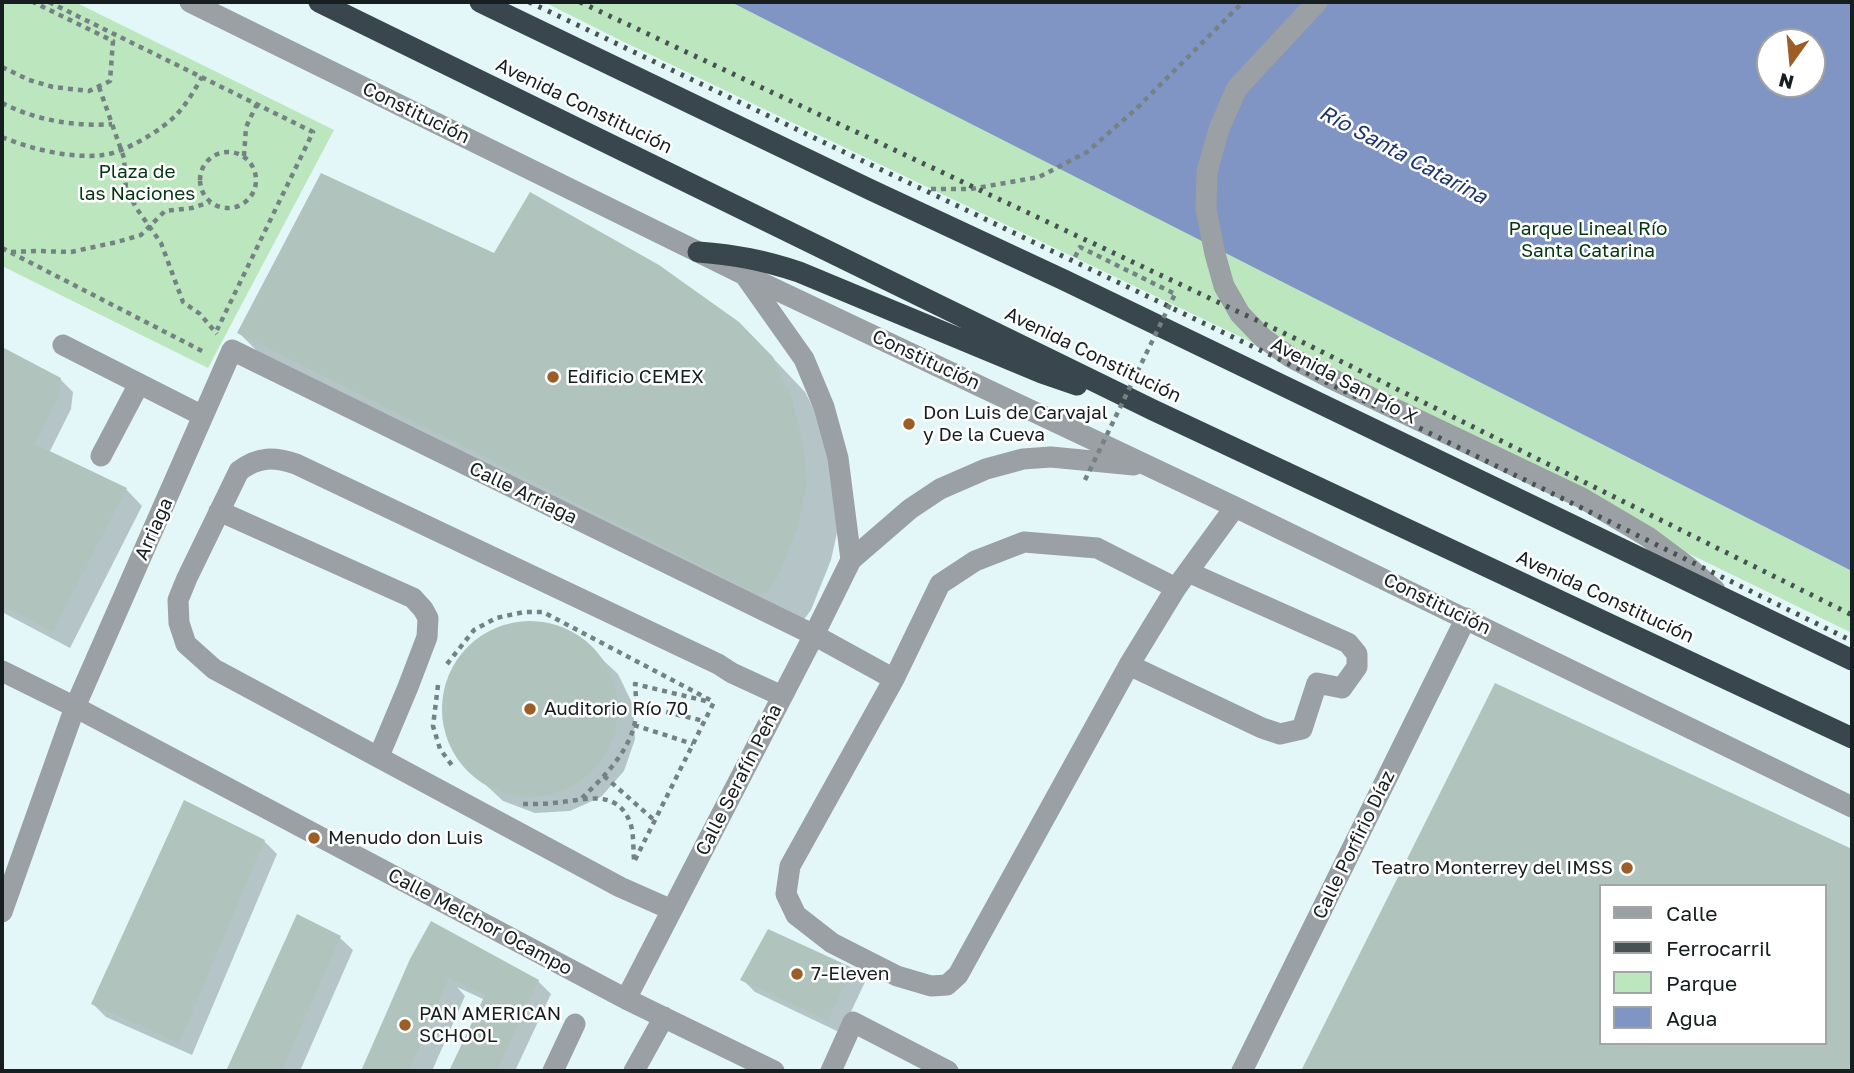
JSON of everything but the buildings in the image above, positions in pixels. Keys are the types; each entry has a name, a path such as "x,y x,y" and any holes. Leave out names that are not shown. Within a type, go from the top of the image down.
{"highway":[{"name":"Avenida Constitución","path":"319,2 1153,410 1852,738"},
{"path":"480,2 1852,660"},
{"path":"698,252 763,260 799,272 1042,373 1153,410"}],"street":[{"name":"Constitución","path":"190,2 745,275 1150,466 1852,807"},
{"name":"Avenida San Pío X","path":"1317,2 1237,88 1219,129 1207,172 1206,209 1214,254 1224,286 1240,314 1263,338 1290,357 1582,498 1648,537 1724,598"},
{"path":"745,275 804,359 824,407 838,458 851,560"},
{"path":"63,345 203,416"},
{"name":"Arriaga","path":"2,912 75,708 232,350"},
{"name":"Calle Arriaga","path":"232,350 814,635 894,679"},
{"path":"101,456 139,384"},
{"name":"Calle Serafín Peña","path":"626,999 851,560 910,509 940,489 986,469 1023,460 1051,457 1150,466"},
{"path":"672,910 620,887 214,669 186,645 179,623 178,600 239,471 251,462 281,459 782,696"},
{"path":"1129,665 1280,734 1302,729 1317,683 1342,688 1357,667 1357,654 1348,643 1182,580 1097,548 1024,542 975,561 940,584 894,679 790,866 786,894 796,915 832,943 897,976 930,986 947,985 958,975 1129,665 1182,580 1235,507"},
{"path":"219,511 413,598 423,609 428,618 427,637 379,756"},
{"name":"Calle Porfirio Díaz","path":"1242,1071 1466,618"},
{"name":"Calle Melchor Ocampo","path":"2,671 626,999 774,1071"},
{"path":"634,1071 664,1017"},
{"path":"831,1071 853,1022 948,1071"},
{"path":"553,1071 575,1024"}],"path":[{"path":"2,67 29,80 53,87 89,91 110,81 113,41 33,2"},
{"path":"2,248 206,353 313,132 50,2"},
{"path":"921,190 971,189 1039,177 1087,152 1136,109 1243,2"},
{"path":"2,137 19,145 62,154 104,155 157,131 178,114 202,77"},
{"path":"99,87 124,158 127,189 137,209 161,243 183,302 200,314 232,350"},
{"path":"2,103 47,119 87,126 113,124"},
{"path":"244,157 246,127 257,104"},
{"path":"225,152 244,157 255,171 255,189 251,197 245,204 236,207 218,207 210,202 204,195 200,177 209,160 225,152"},
{"path":"11,252 71,252 117,242 141,235 165,211 192,208 210,202"},
{"path":"1080,247 1175,294 1085,480"},
{"path":"443,671 474,630 496,618 524,612 543,612 714,702"},
{"path":"439,682 433,726 440,749 460,776"},
{"path":"580,800 604,776 627,743 634,725 637,705 635,684 714,702"},
{"path":"518,805 594,798 611,801 623,809 631,823 634,860 714,702"},
{"path":"637,705 704,721"},
{"path":"634,725 693,744"},
{"path":"604,776 654,820"}],"green space":[{"name":"Plaza de las Naciones","path":"2,2 75,2 334,130 208,368 2,266"},
{"name":"Río Santa Catarina","path":"544,2 1852,2 1852,633"}],"water":[{"name":"Río Santa Catarina","path":"731,2 1852,2 1852,571"}],"railway":[{"path":"529,2 1279,359 1852,641"},
{"path":"580,2 1290,336 1852,615"}],"place":[{"name":"Edificio CEMEX","path":"553,377"},
{"name":"Don Luis de Carvajal y De la Cueva","path":"909,424"},
{"name":"Auditorio Río 70","path":"530,709"},
{"name":"Menudo don Luis","path":"314,838"},
{"name":"Teatro Monterrey del IMSS","path":"1627,868"},
{"name":"7-Eleven","path":"797,974"},
{"name":"PAN AMERICAN SCHOOL","path":"405,1025"}],"park label":[{"name":"Parque Lineal Río Santa Catarina","path":"1588,240"}]}
